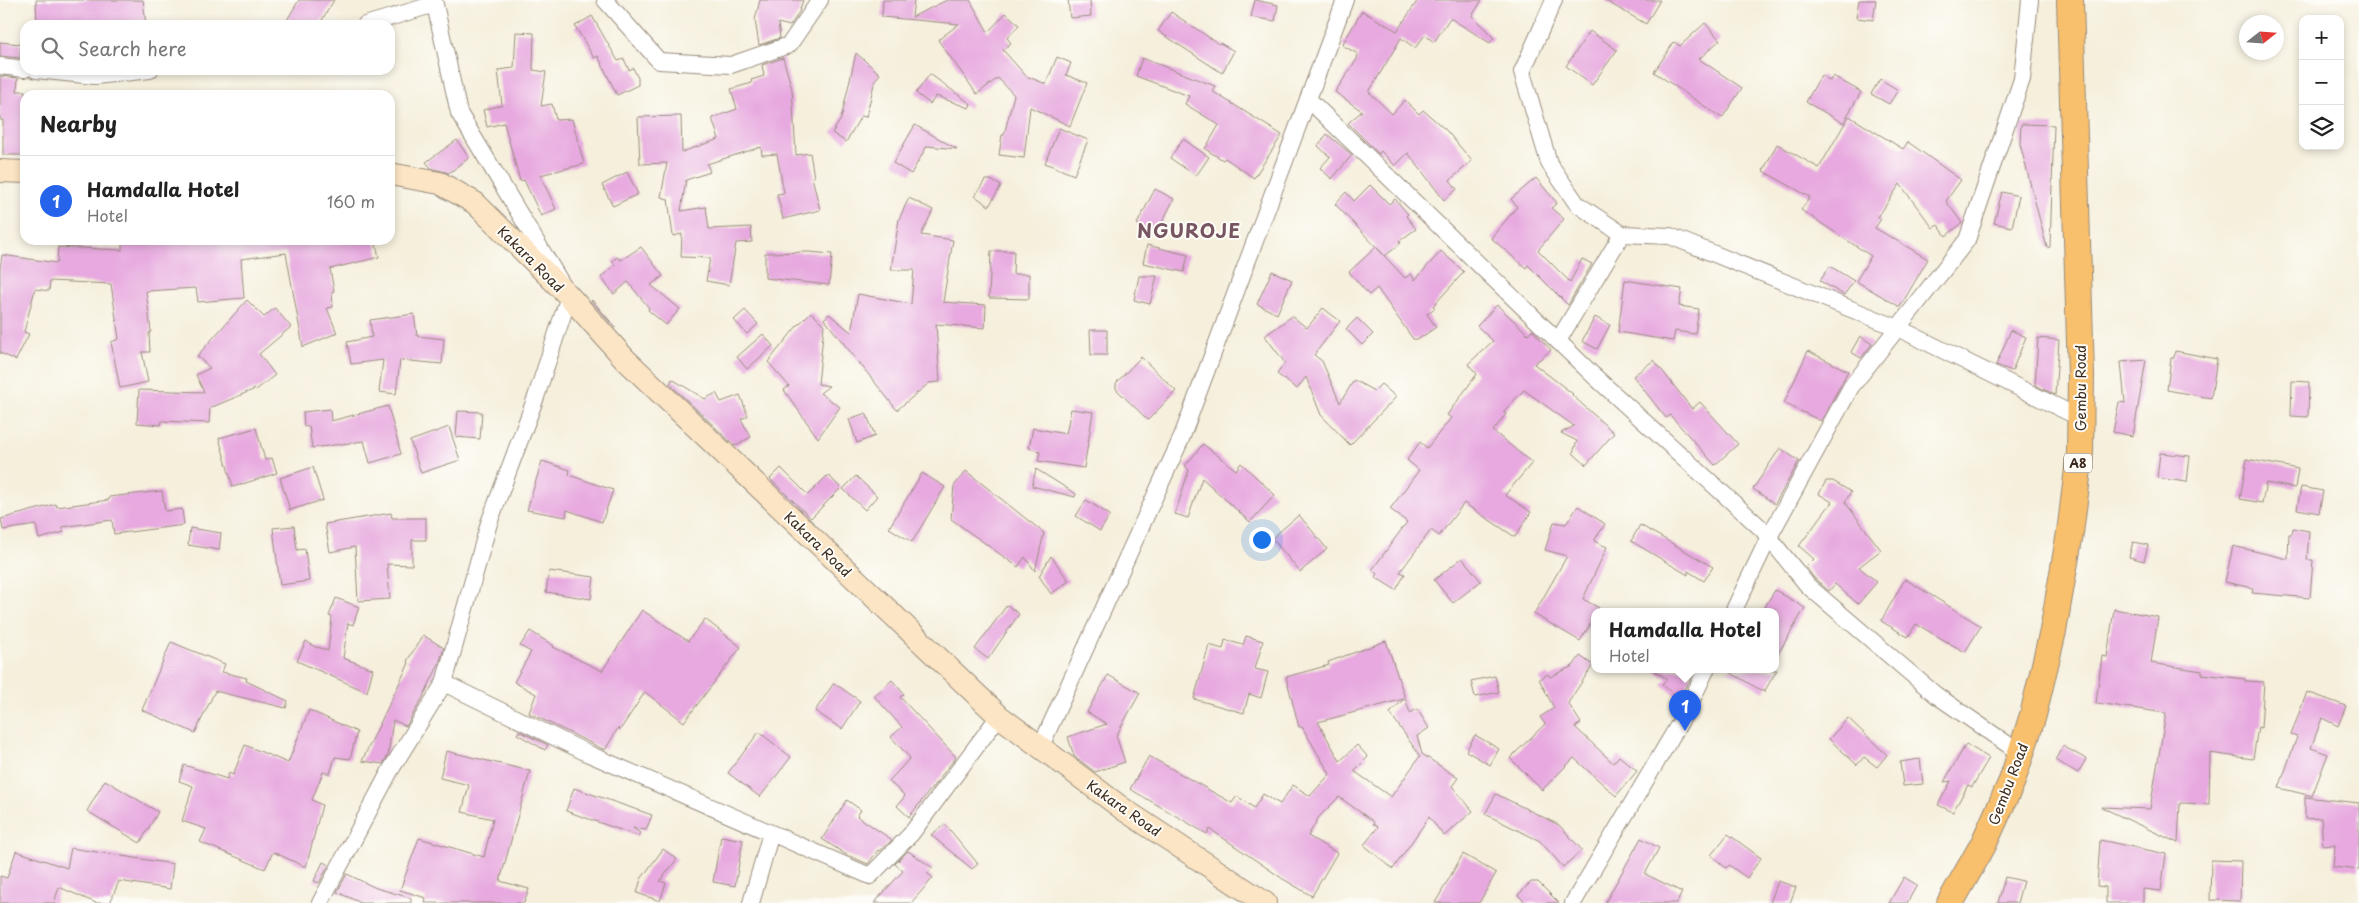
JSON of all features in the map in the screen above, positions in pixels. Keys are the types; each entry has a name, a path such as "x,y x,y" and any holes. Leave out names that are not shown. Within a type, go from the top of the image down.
{"main road":[{"name":"Gembu Road","path":"1950,903 1983,845 2012,781 2033,715 2053,631 2074,503 2080,453 2081,376 2070,0"}],"street":[{"path":"605,0 659,61 731,65 789,45 820,0"},
{"path":"1040,748 1181,439 1344,0"},
{"path":"1554,0 1522,72 1549,163 1577,204 1622,234 1670,236 1898,328 2080,418"},
{"path":"1735,608 1769,537 1851,388 1966,240 2022,80 2030,0"},
{"path":"320,903 390,771 444,683 489,523 536,397 569,296 459,113 434,2 380,20"},
{"path":"0,66 20,68"},
{"path":"85,75 104,75"},
{"path":"1308,99 1558,341 1769,537 1815,592 1936,695 2020,754"},
{"path":"0,171 20,172"},
{"name":"Kakara Road","path":"395,175 440,183 474,203 569,296 625,359 999,716 1123,809 1265,903"},
{"path":"1558,341 1622,234"},
{"path":"1573,903 1685,714 1705,673"},
{"path":"444,683 589,754 870,876 911,834 999,716"},
{"path":"750,903 771,833"}],"building":[{"path":"36,0 143,0 145,20 37,20"},
{"path":"299,0 334,0 322,20 287,20"},
{"path":"760,0 803,0 799,12 790,26 778,23 780,38 759,45 755,20"},
{"path":"883,0 914,0 912,17 947,0 970,0 988,32 1006,13 1019,25 1007,38 1011,43 1003,50 1026,76 1046,84 1057,57 1071,63 1066,75 1087,83 1070,126 1030,107 1024,158 999,155 1002,135 1004,135 1014,95 998,78 977,94 938,40 959,24 882,17"},
{"path":"1068,0 1090,0 1091,16 1070,18"},
{"path":"1255,0 1278,5 1275,21 1251,17"},
{"path":"1418,0 1482,0 1472,16 1494,38 1490,43 1450,18 1434,42 1425,35 1415,48 1401,38 1369,92 1392,114 1405,100 1419,114 1423,110 1446,130 1472,161 1450,180 1457,189 1444,200 1408,153 1395,166 1381,151 1379,154 1348,123 1362,111 1335,92 1357,59 1358,54 1342,45 1362,11 1397,31"},
{"path":"1604,0 1660,0 1646,24"},
{"path":"1859,0 1876,0 1873,20 1856,18"},
{"path":"1171,12 1219,44 1234,51 1222,73 1158,31"},
{"path":"592,16 618,61 624,59 629,70 633,68 638,78 638,85 617,95 598,56 594,58 575,26"},
{"path":"1705,23 1720,40 1699,59 1742,88 1722,118 1654,72 1674,42 1680,46"},
{"path":"1590,31 1617,50 1592,85 1566,66"},
{"path":"516,32 534,33 533,70 546,72 541,106 552,104 556,120 572,119 584,164 540,175 556,209 541,216 524,180 520,181 504,123 487,127 483,110 502,105 498,70 514,68"},
{"path":"0,42 20,44 20,58 0,56"},
{"path":"856,53 880,74 875,80 866,117 861,116 846,142 832,133 841,119"},
{"path":"783,58 792,89 796,155 810,153 814,177 812,177 820,210 783,219 777,194 784,193 777,154 762,155 761,147 707,164 710,172 686,180 681,211 706,207 709,229 751,227 752,242 736,243 729,285 706,281 710,258 681,257 682,234 673,236 668,199 661,197 667,163 640,164 638,117 681,116 682,152 719,139 712,118 737,109 731,89 752,83 751,80 764,76 762,65"},
{"path":"1142,58 1215,86 1212,91 1282,135 1254,178 1225,158 1223,160 1205,149 1219,125 1185,104 1189,96 1136,76"},
{"path":"930,74 971,104 969,108 936,96 930,104 916,93"},
{"path":"1821,75 1830,81 1833,76 1861,92 1843,123 1806,102"},
{"path":"0,76 18,78 17,91 20,91 20,155 3,155 3,120 0,120"},
{"path":"1880,79 1898,90 1889,104 1871,94"},
{"path":"1849,116 1903,149 1908,142 1961,180 1946,201 1962,223 1946,236 1938,225 1933,228 1900,184 1878,217 1881,219 1875,228 1928,259 1900,307 1856,281 1871,256 1801,210 1810,197 1763,171 1777,144 1819,168"},
{"path":"2021,124 2054,125 2050,247 2047,248 2020,144"},
{"path":"915,125 957,149 927,146 911,174 893,163"},
{"path":"1059,128 1088,140 1074,175 1045,163"},
{"path":"1327,134 1352,155 1332,179 1320,168 1330,157 1318,146"},
{"path":"1183,139 1209,157 1196,176 1170,158"},
{"path":"457,140 469,158 449,173 431,168 426,162"},
{"path":"627,172 638,194 613,206 602,185"},
{"path":"1536,178 1557,203 1551,208 1564,219 1538,250 1570,282 1582,259 1592,264 1568,305 1528,265 1526,268 1491,238 1517,207 1511,199"},
{"path":"985,180 991,180 1001,186 989,206 975,196"},
{"path":"1370,185 1389,204 1395,199 1408,214 1406,216 1416,229 1399,241 1401,243 1385,256 1335,204 1346,192 1354,201"},
{"path":"1155,189 1174,199 1156,234 1137,224"},
{"path":"2002,192 2019,196 2012,227 1994,223"},
{"path":"909,198 933,210 921,235 953,240 943,302 986,305 985,328 936,324 940,382 929,383 897,410 824,319 829,314 851,332 858,294 911,304 914,270 891,270 899,219"},
{"path":"122,245 376,245 379,257 330,269 334,291 332,292 333,307 327,308 337,333 303,347 286,253 241,259 244,298 198,302 196,288 146,291 151,332 149,333 150,352 142,352 148,382 120,388 111,342 119,339 111,284 50,281 49,291 35,289 24,332 29,334 16,360 0,353 0,269 2,255 57,263 58,247 122,250"},
{"path":"1147,245 1188,255 1184,272 1143,263"},
{"path":"641,247 663,276 651,285 680,309 666,325 648,310 649,308 628,282 614,294 601,277 615,265 612,261 617,257 621,260"},
{"path":"1376,247 1405,278 1411,274 1415,280 1441,251 1464,272 1433,306 1435,308 1427,314 1436,327 1419,339 1413,339 1377,288 1369,295 1349,272"},
{"path":"991,251 1014,251 1013,274 1029,274 1029,299 989,298"},
{"path":"809,252 832,254 829,285 765,278 765,253"},
{"path":"1830,266 1854,281 1844,295 1820,281"},
{"path":"1272,271 1292,280 1277,314 1257,304"},
{"path":"1139,276 1157,276 1150,304 1134,300"},
{"path":"1625,280 1682,289 1679,306 1699,309 1695,334 1675,331 1673,341 1618,332"},
{"path":"247,300 264,317 275,308 291,327 259,354 275,375 256,390 210,408 209,423 162,421 161,425 137,423 139,390 204,392 196,375 210,368 197,356"},
{"path":"591,301 615,327 615,328"},
{"path":"1497,305 1528,334 1532,330 1551,350 1534,364 1573,394 1614,433 1586,465 1573,453 1577,441 1561,433 1574,426 1524,390 1503,412 1506,414 1493,431 1532,463 1505,495 1531,512 1515,537 1464,503 1439,536 1431,530 1400,572 1405,574 1396,590 1375,577 1377,574 1372,570 1407,522 1390,509 1419,470 1407,460 1420,442 1427,448 1451,418 1447,415 1477,374 1468,364 1493,341 1477,326"},
{"path":"1323,308 1340,321 1314,355 1322,361 1340,403 1354,380 1374,391 1381,384 1396,397 1350,445 1321,415 1306,377 1297,389 1277,374 1285,363 1265,336 1292,316 1307,328"},
{"path":"745,310 758,324 747,334 734,320"},
{"path":"811,312 824,325 818,384 829,386 820,393 840,407 818,438 784,390 789,386 768,362"},
{"path":"414,314 417,336 444,339 442,364 400,360 396,394 379,392 383,360 351,364 347,342 372,337 370,320"},
{"path":"1595,317 1610,325 1597,349 1582,341"},
{"path":"1357,318 1373,334 1362,345 1346,329"},
{"path":"1090,330 1107,330 1107,355 1091,355"},
{"path":"2011,330 2026,337 2012,371 1996,365"},
{"path":"763,334 773,346 747,369 737,357"},
{"path":"1860,336 1872,344 1861,358 1851,352"},
{"path":"2038,338 2059,340 2055,395 2035,385"},
{"path":"1808,351 1848,371 1821,421 1784,403"},
{"path":"2175,351 2217,359 2211,398 2167,390 2171,358 2174,358"},
{"path":"1141,357 1176,391 1148,420 1116,389 1116,383"},
{"path":"1654,360 1692,409 1700,402 1738,444 1715,465 1670,415 1666,418 1633,376"},
{"path":"2146,360 2133,436 2113,432 2119,402 2125,403 2121,362"},
{"path":"672,379 705,399 716,393 721,402 740,395 748,416 741,419 751,437 735,446 670,384"},
{"path":"2292,381 2309,382 2308,417 2291,416"},
{"path":"388,406 401,454 370,463 364,441 312,448 309,426 304,427 303,412 330,409 331,421"},
{"path":"1071,409 1093,412 1084,468 1038,461 1040,452 1029,448 1033,428 1066,434"},
{"path":"458,411 482,412 480,439 456,437"},
{"path":"866,413 875,436 857,443 849,419"},
{"path":"449,427 460,460 421,473 410,441"},
{"path":"256,428 265,460 272,458 277,473 233,487 219,438"},
{"path":"1203,444 1236,470 1241,463 1275,495 1250,522 1202,478 1188,518 1175,514 1189,470 1185,466"},
{"path":"1780,448 1799,461 1775,504 1753,489"},
{"path":"2160,453 2190,456 2187,482 2157,478"},
{"path":"2247,459 2298,469 2295,488 2266,483 2262,503 2240,499"},
{"path":"542,461 570,470 569,475 613,490 602,522 567,510 566,517 527,510"},
{"path":"313,467 323,500 290,510 280,478"},
{"path":"781,468 808,495 828,475 841,488 811,518 770,479"},
{"path":"1036,469 1076,494 1075,497 1032,486"},
{"path":"966,471 1044,533 1035,571 1025,557 1018,567 951,519 954,486"},
{"path":"922,473 945,487 912,542 889,528"},
{"path":"856,476 877,496 865,510 843,489"},
{"path":"1826,481 1833,481 1851,492 1845,502 1881,550 1859,567 1877,582 1858,604 1835,584 1829,591 1814,578 1806,567 1814,559 1799,546 1832,502 1819,494"},
{"path":"2301,487 2323,491 2319,513 2297,509"},
{"path":"162,491 165,511 182,509 184,525 114,534 112,520 62,527 64,532 39,539 36,525 3,530 1,519 56,504 57,507 109,500 109,497"},
{"path":"1086,500 1110,515 1100,531 1076,516"},
{"path":"1578,506 1605,524 1594,541 1607,547 1583,599 1599,608 1591,608 1591,623 1580,641 1534,614 1567,556 1545,550 1554,522 1566,524"},
{"path":"391,513 392,518 426,518 426,540 412,540 412,565 387,564 390,599 358,601 355,547 330,552 325,524"},
{"path":"1299,515 1327,549 1300,572 1272,538"},
{"path":"1640,525 1713,567 1704,581 1688,571 1688,575 1631,541"},
{"path":"294,526 297,550 305,549 309,581 280,585 273,528"},
{"path":"190,528 221,533 219,550 188,545"},
{"path":"2293,528 2309,531 2307,560 2313,560 2310,598 2252,593 2253,588 2225,582 2233,546 2288,559 2289,534 2292,534"},
{"path":"2133,542 2148,545 2144,561 2129,557"},
{"path":"1051,556 1069,581 1051,594 1039,576"},
{"path":"1462,558 1481,581 1453,603 1434,580"},
{"path":"549,571 594,577 591,599 546,592"},
{"path":"1905,579 1981,626 1965,652 1916,624 1908,637 1881,621"},
{"path":"1775,590 1805,608 1779,652 1779,608 1764,608"},
{"path":"336,598 359,607 353,625 348,623 343,658 373,669 367,692 297,661 306,641 317,648 328,651 332,617 329,616"},
{"path":"1007,605 1019,614 988,659 975,649"},
{"path":"2114,609 2158,617 2151,663 2202,671 2202,674 2264,682 2261,728 2258,727 2253,759 2210,753 2209,804 2180,803 2178,843 2101,807 2150,809 2166,713 2096,703 2102,656 2107,657"},
{"path":"642,610 688,641 705,619 741,647 684,722 645,692 620,730 618,728 605,750 529,713 536,694 514,682 531,652 520,646 530,631 553,647 602,671"},
{"path":"423,635 444,648 439,664 406,726 393,720 388,755 383,764 362,761 409,663 407,661"},
{"path":"1246,636 1263,641 1255,669 1268,672 1261,698 1249,694 1244,713 1194,699 1209,645 1223,649 1225,640 1243,645"},
{"path":"1386,641 1410,713 1417,709 1429,728 1417,736 1422,754 1458,778 1452,786 1473,811 1444,836 1429,817 1393,869 1364,845 1378,827 1373,824 1374,822 1339,797 1319,817 1308,836 1337,853 1312,896 1283,879 1210,829 1207,834 1130,789 1149,756 1232,803 1237,796 1254,808 1263,794 1280,804 1293,785 1310,796 1330,774 1302,727 1299,727 1286,677 1329,665 1328,662","holes":["1404,699 1390,713 1420,756 1391,797 1354,771 1368,757 1357,745 1340,761 1318,722"]},
{"path":"171,642 225,664 222,672 247,678 246,681 288,701 286,708 215,691 195,733 142,710"},
{"path":"1580,656 1591,664 1591,668 1568,703 1581,723 1575,727 1613,763 1619,756 1637,771 1616,796 1574,758 1542,790 1510,758 1545,724 1540,717 1554,708 1539,679 1548,674 1550,677 1573,666"},
{"path":"1658,673 1686,673 1691,678 1679,699 1662,684 1667,679"},
{"path":"1731,673 1775,673 1764,692"},
{"path":"1108,675 1140,693 1116,736 1125,762 1095,772 1074,756 1068,737 1107,724 1087,712"},
{"path":"1495,676 1499,692 1475,697 1471,681"},
{"path":"892,680 904,694 900,697 956,757 909,817 897,806 905,796 889,781 910,758 891,737 902,727 874,696"},
{"path":"834,683 860,701 842,729 815,711"},
{"path":"2307,692 2346,706 2338,726 2322,718 2311,748 2328,754 2312,796 2279,788 2297,737 2291,735"},
{"path":"309,710 357,732 350,759 335,757 330,774 323,772 312,800 322,805 306,867 273,852 265,869 200,842 206,829 182,821 193,786 179,781 184,765 227,779 229,773 233,775 245,745 288,763"},
{"path":"1848,718 1887,755 1877,767 1864,757 1857,765 1829,739"},
{"path":"519,731 548,745 545,750 517,734"},
{"path":"759,732 791,757 760,797 728,773"},
{"path":"1475,735 1499,749 1490,765 1466,751"},
{"path":"1966,744 1989,758 1972,787 1968,785 1953,812 1938,805 1951,781 1944,782"},
{"path":"2063,746 2086,759 2078,773 2055,760"},
{"path":"446,751 530,771 500,881 529,889 524,903 425,903 426,898 400,890 419,838 484,857 493,819 462,812 469,785 440,778"},
{"path":"1920,759 1923,784 1903,786 1900,762"},
{"path":"105,780 158,812 140,843 87,811"},
{"path":"574,788 652,815 646,830 633,828 640,833 638,836 566,811"},
{"path":"1496,794 1559,825 1582,850 1563,867 1540,841 1485,814"},
{"path":"2305,797 2359,803 2359,870 2333,867 2335,845 2323,846 2321,818 2305,819"},
{"path":"847,800 861,810 857,816 892,840 880,851 878,850 868,864 845,854 822,839"},
{"path":"945,824 978,864 972,869 931,835"},
{"path":"1728,834 1761,858 1747,878 1729,865 1726,868 1711,855"},
{"path":"721,836 743,840 735,886 713,882"},
{"path":"1641,838 1659,848 1645,874 1682,892 1677,903 1605,903"},
{"path":"2100,840 2166,854 2161,891 2143,889 2143,903 2106,903 2106,887 2097,886"},
{"path":"71,848 173,864 170,889 119,881 110,903 96,903 59,887 54,903 0,903 0,876 7,878 16,851 67,868"},
{"path":"663,849 677,859 660,881 666,883 660,901 637,893 641,879"},
{"path":"908,851 933,868 927,873 933,878 911,903 874,903 903,871 895,864"},
{"path":"1463,854 1496,873 1479,903 1435,903"},
{"path":"2211,860 2241,861 2240,901 2210,900"},
{"path":"323,862 329,865 319,883 314,881"},
{"path":"347,874 376,888 411,898 411,903 361,903 337,892"},
{"path":"1904,877 1917,885 1907,903 1889,903"},
{"path":"2005,877 2023,881 2017,903 1998,903"},
{"path":"1778,881 1796,887 1790,903 1770,903"},
{"path":"1531,882 1538,882 1559,903 1526,903 1518,895"}],"place":[{"name":"Hamdalla Hotel","path":"1685,731"}],"district":[{"name":"NGUROJE","path":"1189,230"}]}
